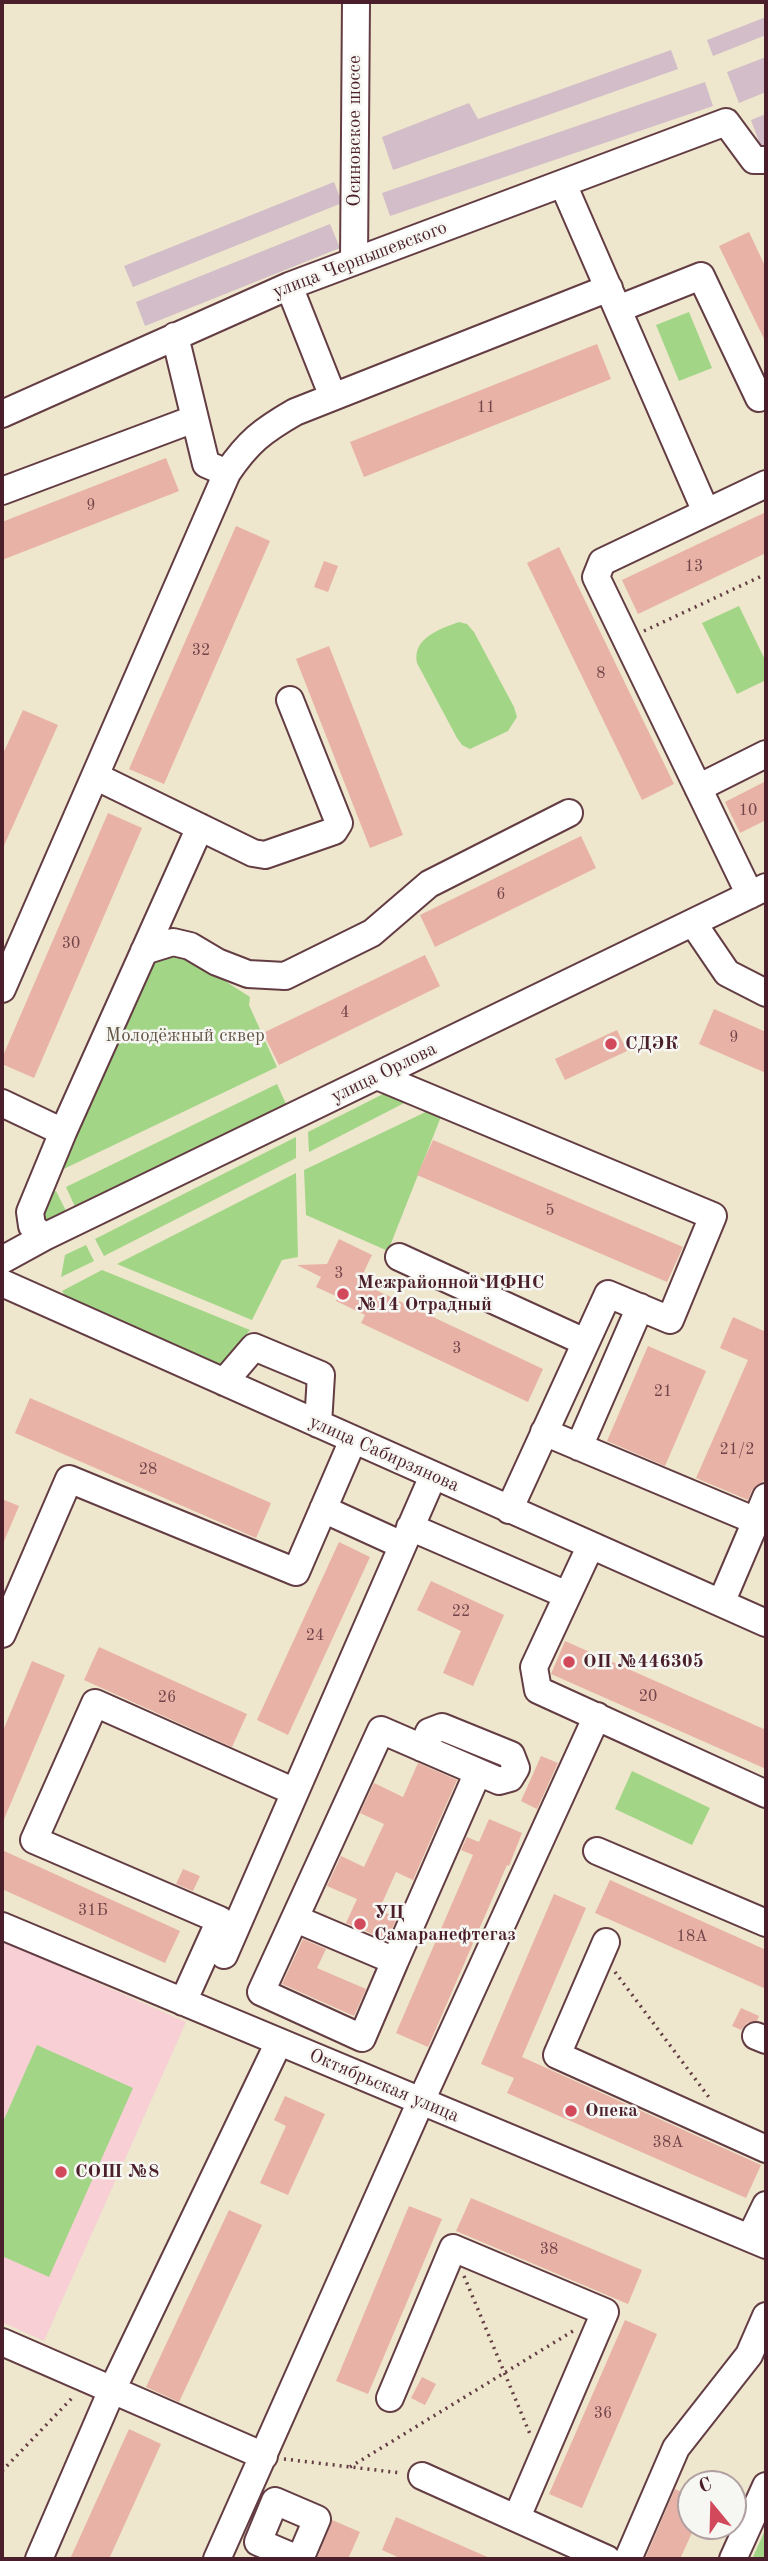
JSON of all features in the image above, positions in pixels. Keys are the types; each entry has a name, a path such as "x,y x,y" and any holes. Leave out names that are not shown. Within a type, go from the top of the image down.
{"street":[{"name":"Осиновское шоссе","path":"354,261 356,2"},
{"name":"улица Чернышевского","path":"2,414 289,286 726,122 762,163"},
{"path":"563,184 706,512"},
{"path":"2,989 227,473 243,448 267,428 295,412 332,397 614,299 701,276 759,398"},
{"path":"289,286 332,397"},
{"path":"175,335 206,464 227,473"},
{"path":"2,491 194,419"},
{"path":"758,891 698,788 596,577 602,562 766,484"},
{"path":"94,776 253,853 265,855 334,831 339,824 290,700"},
{"path":"698,788 766,754"},
{"path":"144,951 173,942 190,946 217,962 248,974 285,976 372,933 429,884 569,813"},
{"path":"44,1237 32,1226 30,1212 63,1132 200,827"},
{"name":"улица Орлова","path":"2,1260 44,1237 758,891"},
{"path":"693,923 727,972 766,993"},
{"path":"377,1076 713,1216 670,1320 608,1294 509,1510"},
{"path":"2,1103 63,1132"},
{"path":"399,1257 585,1342"},
{"name":"улица Сабирзянова","path":"2,1283 590,1547 766,1623"},
{"path":"579,1447 640,1307"},
{"path":"224,1382 254,1347 321,1375 318,1424"},
{"path":"544,1432 579,1447 761,1509 721,1603"},
{"path":"2,1634 69,1479 296,1572 353,1440"},
{"path":"192,2005 295,1791 433,1476"},
{"path":"323,1509 406,1536 567,1595"},
{"path":"590,1547 534,1667 538,1690 766,1794"},
{"path":"192,2005 220,1920 34,1840 95,1703 295,1791"},
{"path":"217,2559 421,2101 597,1716"},
{"path":"244,2027 381,1730 422,1748 499,1781 510,1778 516,1768 511,1755 442,1727 429,1732 422,1748"},
{"path":"261,1992 362,2038 478,1772"},
{"path":"597,1851 766,1923"},
{"path":"296,1919 395,1961"},
{"name":"Октябрьская улица","path":"2,1926 758,2242"},
{"path":"603,1948 557,2054 766,2149"},
{"path":"39,2559 112,2390 279,2042"},
{"path":"758,2242 766,2205"},
{"path":"390,2398 453,2248 605,2312 517,2517"},
{"path":"628,2559 676,2448 749,2355 766,2316"},
{"path":"2,2342 264,2456"},
{"path":"422,2476 607,2559"},
{"path":"733,2559 766,2486"}],"path":[{"path":"626,639 766,573"},
{"path":"603,1948 713,2104"},
{"path":"453,2248 541,2460"},
{"path":"350,2467 605,2312"},
{"path":"2,2471 78,2391"},
{"path":"264,2456 422,2476"}],"shaded area":[{"path":"766,17 766,35 713,56 707,40"},
{"path":"671,50 678,69 393,170 382,137 469,103 478,119"},
{"path":"766,57 766,92 739,103 727,72"},
{"path":"705,82 713,106 390,216 382,193"},
{"path":"766,114 766,149 762,150 751,120"},
{"path":"334,182 342,203 133,287 124,266"},
{"path":"330,224 340,248 145,326 136,302"},
{"name":"СОШ №8","path":"2,1941 186,2022 44,2341 2,2322"}],"green space":[{"path":"689,312 712,368 679,381 656,325"},
{"path":"739,606 766,662 766,680 737,694 702,623"},
{"path":"459,622 467,624 474,632 517,717 508,731 470,749 462,745 457,738 417,663 417,654 423,641 436,631"},
{"name":"Молодёжный сквер","path":"178,951 250,997 249,1005 277,1067 49,1176 150,957"},
{"path":"277,1084 287,1106 76,1209 66,1187"},
{"path":"391,1090 414,1098 309,1152 308,1132"},
{"path":"434,1108 444,1109 388,1251 306,1215 304,1170"},
{"path":"296,1137 296,1158 104,1256 95,1239"},
{"path":"296,1173 298,1257 282,1260 252,1320 117,1264"},
{"path":"56,1191 67,1213 39,1226 40,1199"},
{"path":"86,1245 94,1261 61,1277 65,1255"},
{"path":"102,1270 250,1330 222,1368 68,1300 62,1291"},
{"path":"632,1771 710,1808 692,1845 615,1809"},
{"path":"37,2045 133,2088 49,2277 2,2256 2,2124"},
{"path":"766,2528 766,2559 752,2559"}],"building":[{"path":"749,232 766,268 766,343 719,246"},
{"path":"597,344 611,379 364,477 350,442"},
{"path":"166,458 179,491 2,560 2,522"},
{"path":"766,512 766,553 638,614 622,580"},
{"path":"236,526 270,541 164,784 129,769"},
{"path":"559,547 674,784 642,800 527,563"},
{"path":"324,561 338,566 328,592 314,587"},
{"path":"329,646 403,835 370,848 296,659"},
{"path":"23,710 58,725 2,850 2,756"},
{"path":"766,781 766,820 740,833 725,802"},
{"path":"108,813 142,828 34,1078 2,1064 2,1058"},
{"path":"581,836 596,868 435,947 420,915"},
{"path":"425,955 440,986 279,1065 263,1033"},
{"path":"714,1009 766,1032 766,1073 699,1044"},
{"path":"617,1030 627,1051 565,1080 555,1059"},
{"path":"433,1140 683,1247 667,1282 417,1175"},
{"path":"339,1239 372,1255 359,1282 543,1369 528,1402 361,1323 365,1315 336,1301 338,1297 316,1287 321,1277 297,1265 327,1264"},
{"path":"733,1317 766,1332 766,1475 763,1482 752,1490 748,1500 696,1478 748,1360 720,1348"},
{"path":"648,1346 706,1371 665,1466 607,1441"},
{"path":"30,1398 271,1503 256,1538 15,1433"},
{"path":"2,1499 19,1506 2,1546"},
{"path":"339,1542 370,1557 288,1735 257,1720"},
{"path":"431,1581 504,1615 473,1686 443,1673 461,1631 417,1610"},
{"path":"565,1641 766,1730 766,1769 551,1674"},
{"path":"99,1647 247,1714 232,1747 84,1680"},
{"path":"32,1661 65,1675 2,1824 2,1733"},
{"path":"541,1756 558,1763 537,1809 521,1801"},
{"path":"418,1763 457,1780 413,1880 396,1872 379,1910 397,1918 387,1940 346,1923 357,1899 327,1886 341,1856 364,1867 384,1824 360,1813 374,1783 403,1797"},
{"path":"489,1819 522,1833 428,2047 396,2033 473,1855 461,1850 467,1837 479,1842"},
{"path":"2,1850 180,1931 165,1963 2,1889"},
{"path":"183,1869 200,1876 193,1891 176,1884"},
{"path":"610,1880 766,1950 766,1989 595,1913"},
{"path":"554,1894 586,1908 522,2057 761,2165 746,2198 507,2093 514,2078 481,2064"},
{"path":"303,1939 326,1949 317,1968 366,1989 354,2016 282,1984"},
{"path":"741,2008 759,2016 757,2021 747,2023 741,2030 732,2026"},
{"path":"285,2096 325,2114 288,2195 260,2183 286,2126 274,2120"},
{"path":"471,2198 642,2270 628,2304 456,2231"},
{"path":"409,2206 442,2219 368,2394 336,2381"},
{"path":"229,2210 262,2225 179,2402 146,2387"},
{"path":"625,2320 657,2334 582,2508 549,2494"},
{"path":"422,2377 436,2384 425,2405 411,2398"},
{"path":"129,2429 161,2444 109,2559 70,2559"},
{"path":"675,2489 677,2490 677,2540 689,2540 680,2559 645,2559"},
{"path":"396,2517 492,2559 402,2559 382,2550"},
{"path":"332,2520 360,2532 348,2559 317,2559"}],"place":[{"name":"СДЭК","path":"611,1044"},
{"name":"Межрайонной ИФНС №14 Отрадный","path":"343,1294"},
{"name":"ОП №446305","path":"569,1662"},
{"name":"УЦ Самаранефтегаз","path":"360,1924"},
{"name":"Опека","path":"571,2111"},
{"name":"СОШ №8","path":"61,2172"}]}
